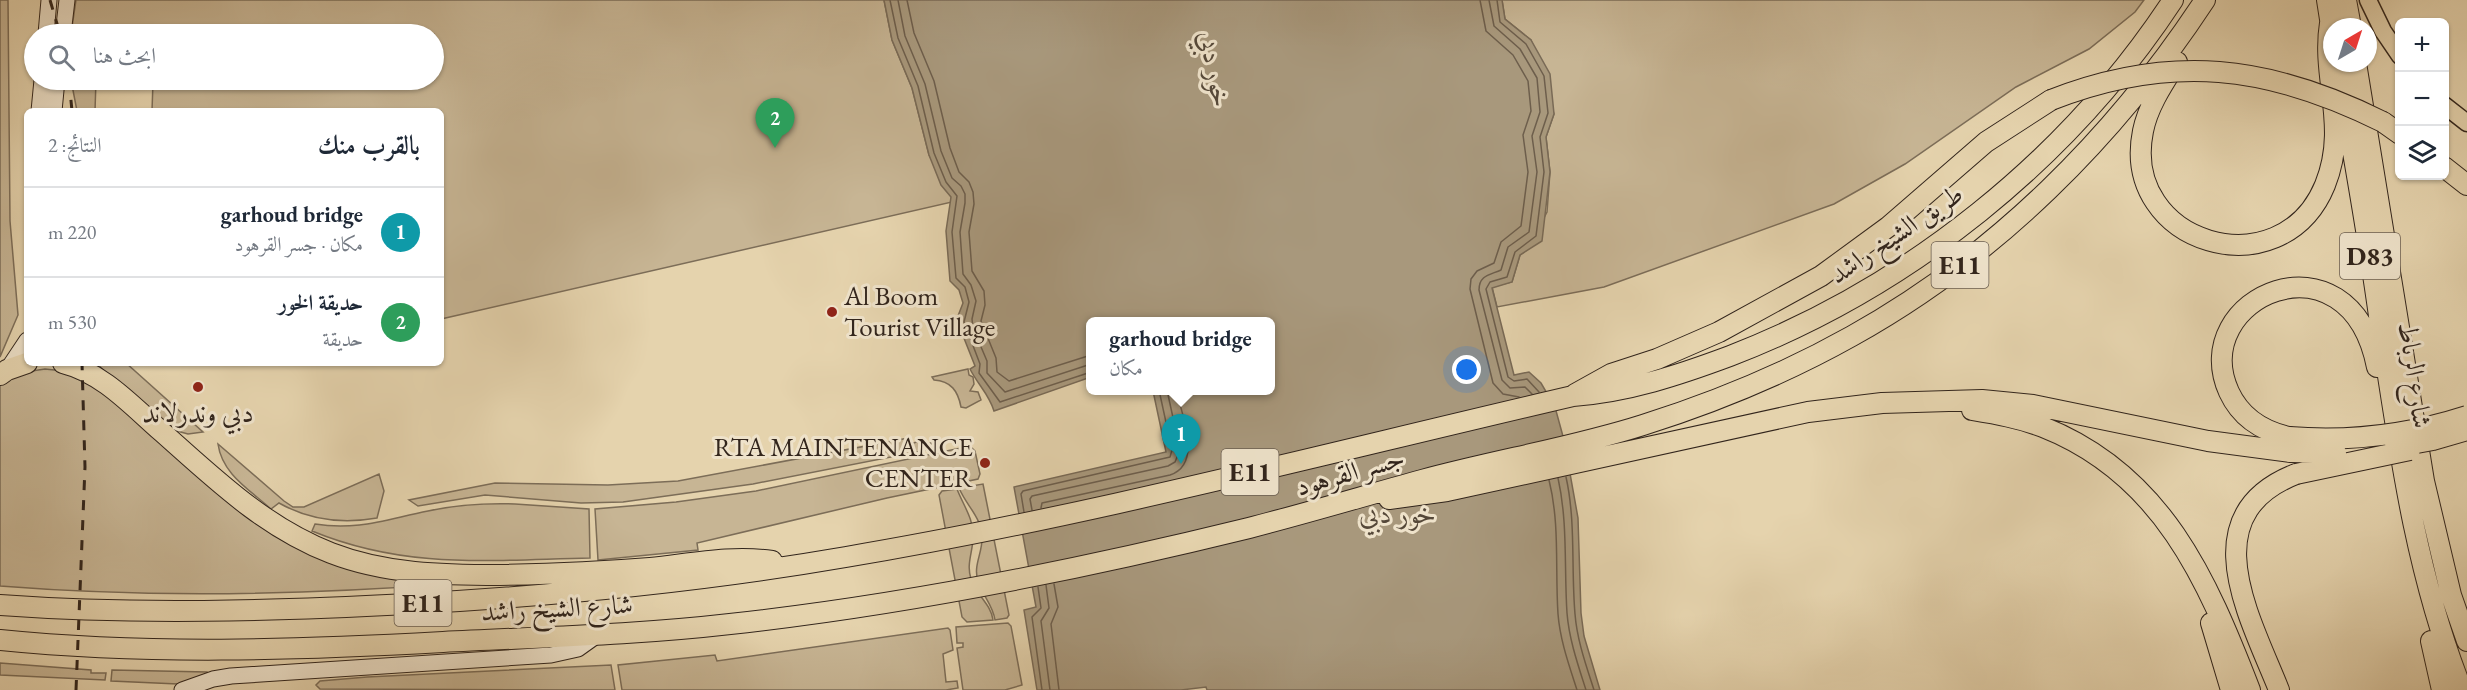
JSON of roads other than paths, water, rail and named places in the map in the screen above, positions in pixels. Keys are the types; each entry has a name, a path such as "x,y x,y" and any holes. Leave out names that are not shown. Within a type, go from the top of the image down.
{"highway":[{"name":"طريق الشيخ راشد","path":"1573,396 1630,389 1707,364 1782,334 1852,299 1916,260 2004,191 2059,139 2118,74 2173,0"},
{"path":"2207,0 2195,33 2154,101 2143,130 2141,161 2149,190 2166,215 2189,234 2217,244 2248,245 2277,237 2301,220 2320,196 2330,169 2336,116 2331,72"},
{"name":"جسر القرهود","path":"935,594 1148,552 1472,467 1638,427 1745,388 1816,355 1886,317 1951,272 2042,196 2102,135 2161,64 2207,0"},
{"path":"2327,0 2330,18"},
{"path":"2346,0 2349,18"},
{"path":"1573,396 1597,379 1658,359 1719,332 1821,276 1888,227 1986,142 2051,100 2084,87 2128,76 2186,70 2255,76 2308,91 2391,125"},
{"name":"شارع الرباط","path":"2339,72 2367,233 2411,523 2430,598 2462,690"},
{"name":"شارع الرباط","path":"2357,72 2424,481 2448,585 2467,641"},
{"path":"2449,156 2467,167"},
{"path":"2449,170 2467,185"},
{"path":"2399,449 2390,428 2373,351 2365,332 2353,314 2337,299 2307,288 2286,288 2256,300 2234,323 2223,353 2227,387 2238,408 2256,424 2290,444 2362,439 2408,431 2467,416"},
{"path":"3,372 24,364"},
{"path":"91,369 252,510 299,539 357,562 410,571 469,575 585,574 744,558 792,565"},
{"name":"جسر القرهود","path":"926,543 1093,508 1573,396"},
{"path":"1359,498 1389,499 1447,491 1642,447 1833,408 1882,403 1982,400 2033,405 2208,441 2290,444 2362,451 2433,440"},
{"path":"1931,402 2011,417 2042,427 2080,445 2124,476 2148,498 2168,522 2185,549 2218,611 2250,690"},
{"path":"2278,690 2245,604 2234,555 2236,537 2242,519 2251,504 2263,490 2279,480 2296,474 2398,453 2467,430"},
{"path":"2411,523 2415,577 2442,690"},
{"name":"شارع الشيخ راشد","path":"0,605 173,611 346,607 508,598 639,586 792,565 926,543"},
{"path":"2185,549 2215,635 2230,690"},
{"name":"شارع الشيخ راشد","path":"1,641 124,648 307,649 727,625 935,594"}],"main road":[{"path":"2368,0 2383,31 2395,49"},
{"path":"2449,108 2467,123"}],"street":[{"path":"47,24 48,0"},
{"path":"64,24 67,0"},
{"path":"39,108 41,90"},
{"path":"42,90 44,108"},
{"path":"54,108 56,90"},
{"path":"3,372 24,344"},
{"path":"182,690 213,679 231,676 551,655 578,649 600,633"}],"water":[{"name":"خور دبي","path":"884,0 1502,0 1505,19 1531,40 1550,74 1554,114 1546,137 1550,172 1542,241 1520,255 1512,282 1492,288 1514,375 1529,372 1541,383 1555,407 1564,440 1578,518 1581,613 1584,636 1600,690 1207,690 1206,687 1181,690 1037,690 1024,610 1036,607 1014,487 1166,452 1154,395 1275,395 1275,317 1086,317 1086,379 994,411 970,369 975,366 958,323 963,303 959,290 950,281 946,231 951,197 941,185 929,155 912,88 892,40"}],"railway":[{"path":"50,0 57,24"},
{"path":"70,90 72,108"},
{"path":"76,690 85,467 82,366"}],"place":[{"name":"حديقة الخور","path":"775,148"},
{"name":"Al Boom Tourist Village","path":"832,312"},
{"name":"دبي وندرلاند","path":"198,387"},
{"name":"RTA MAINTENANCE CENTER","path":"985,463"},
{"name":"garhoud bridge","path":"1181,464"}]}
